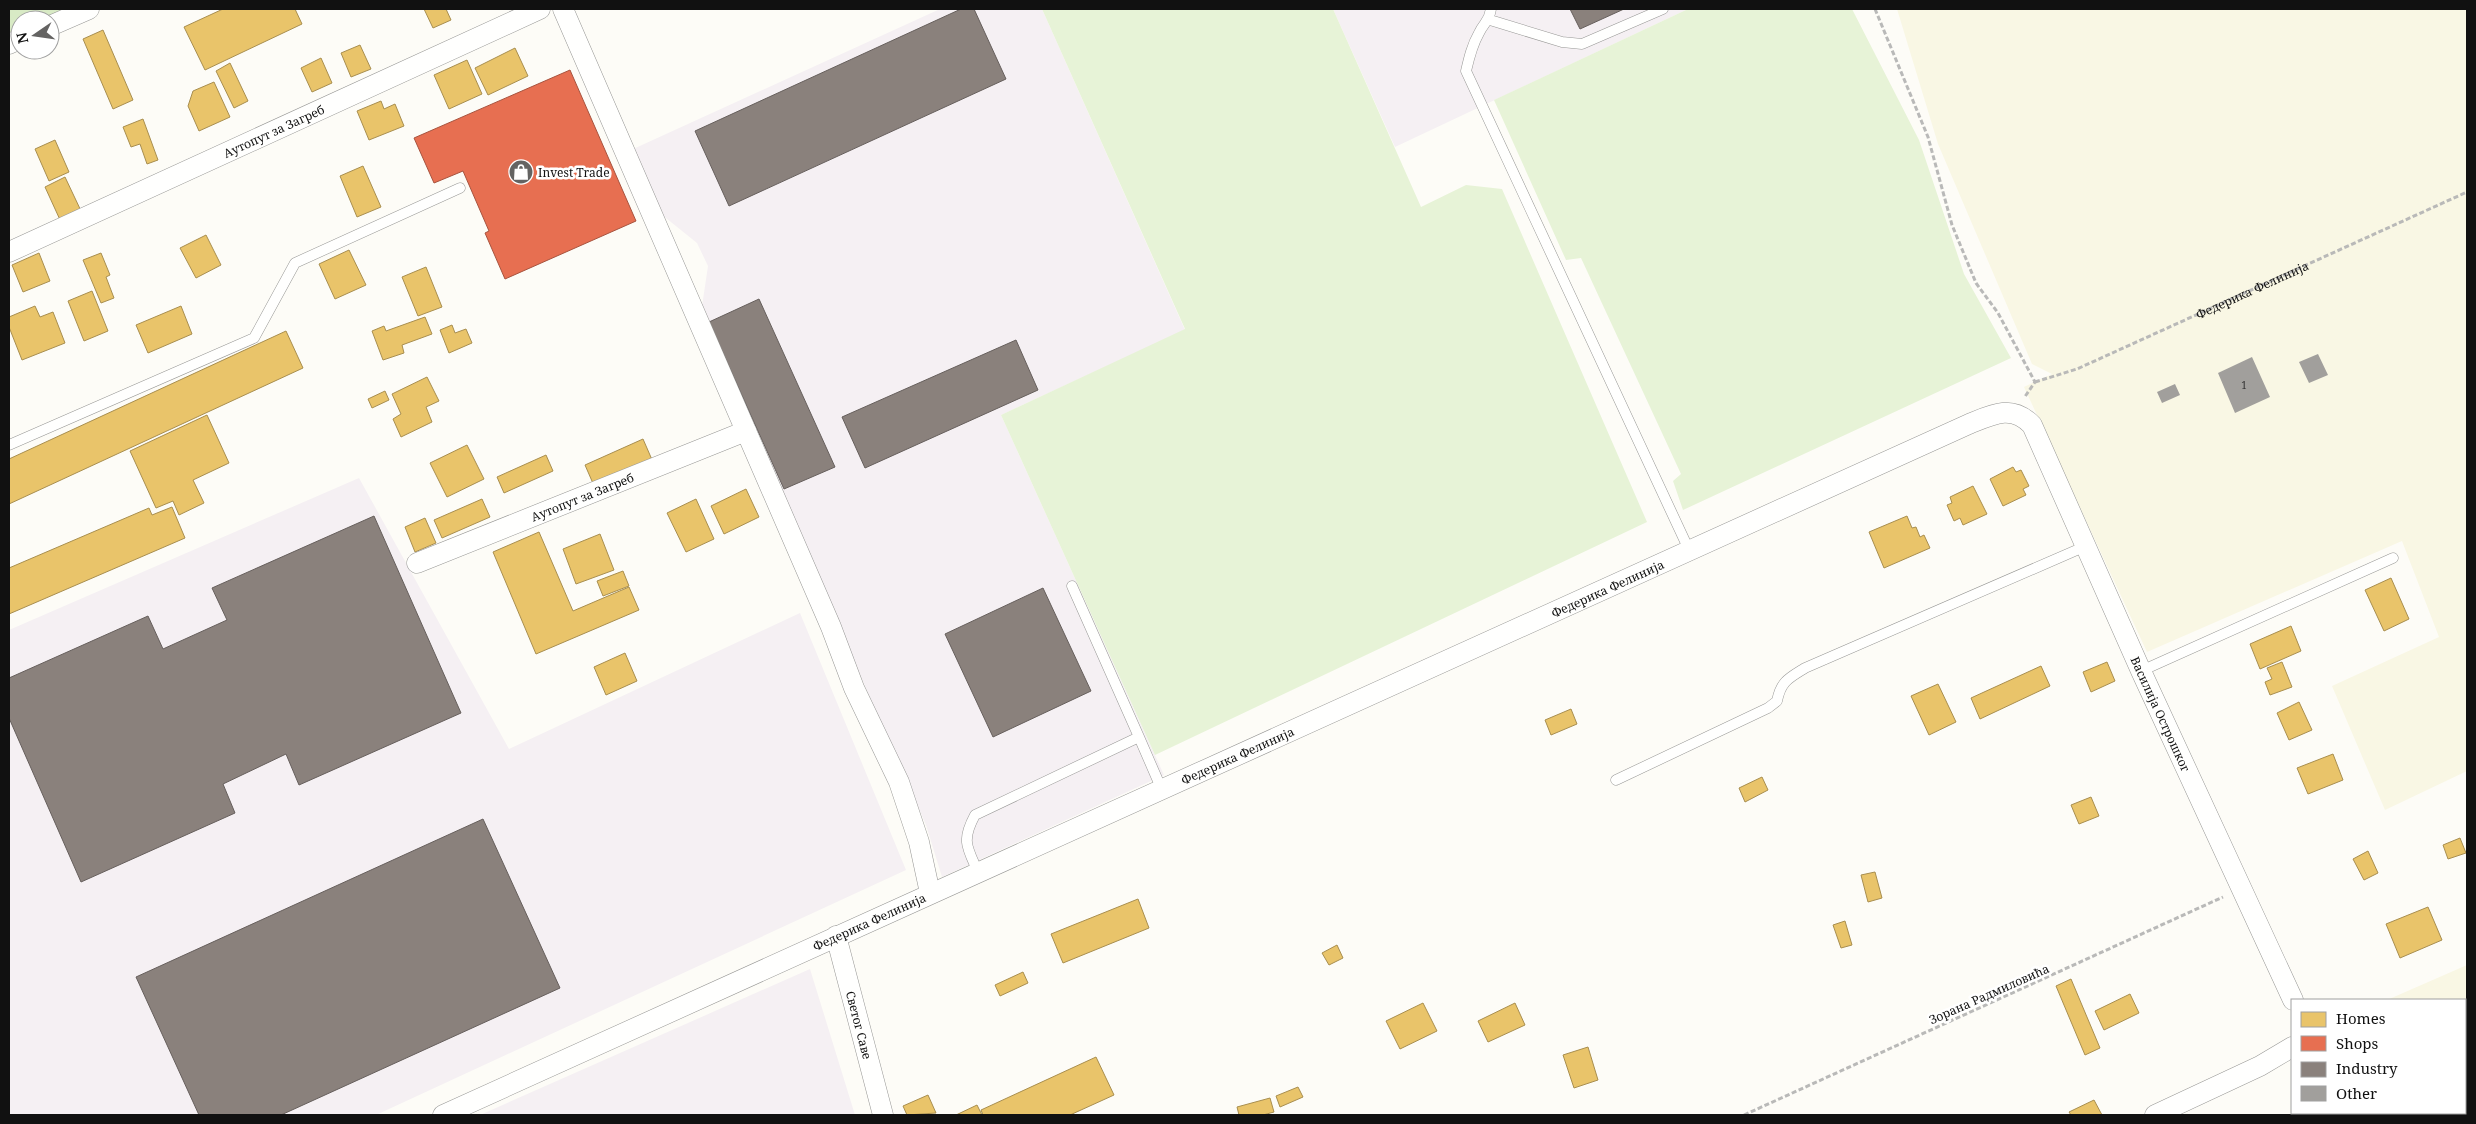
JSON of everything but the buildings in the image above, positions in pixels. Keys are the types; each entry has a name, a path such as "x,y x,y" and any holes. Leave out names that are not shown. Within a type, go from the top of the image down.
{"street":[{"path":"60,22 90,9"},
{"name":"Аутопут за Загреб","path":"9,252 540,9"},
{"path":"563,9 831,628 854,688 899,782 919,842 930,893"},
{"name":"Федерика Фелинија","path":"443,1115 930,893 1690,552 1969,424 1998,413 2014,412"},
{"name":"Василија Острошког","path":"2014,412 2024,416 2032,425 2141,671 2293,999"},
{"name":"Аутопут за Загреб","path":"418,563 746,431"},
{"name":"Светог Саве","path":"836,936 883,1115"},
{"path":"2155,1115 2260,1066 2291,1048"}],"lane":[{"path":"1491,9 1490,20 1480,30 1474,42 1466,72 1690,552"},
{"path":"1490,20 1562,42 1582,44 1663,9"},
{"path":"9,445 254,338 295,263 460,188"},
{"path":"1616,780 1768,708 1778,701 1780,688 1784,683 1805,668 2086,546"},
{"path":"2141,671 2393,558"},
{"path":"1072,586 1162,790"},
{"path":"978,872 966,845 966,832 975,815 1139,737"}],"path":[{"path":"1875,9 1928,137 1952,225 1976,283 1998,313 2035,382 2014,412"},
{"name":"Федерика Фелинија","path":"2035,382 2077,369 2467,192"},
{"name":"Зорана Радмиловића","path":"1744,1115 2242,888"}],"shaded area":[{"path":"940,9 1042,9 1185,330 1001,415 1164,775 942,877 926,825 701,313 708,266 697,243 656,210 631,150"},
{"path":"1333,9 1688,9 1395,147"},
{"path":"1897,9 2467,9 2467,771 2385,810 2332,686 2439,637 2402,541 2147,652 2024,387 2052,374 2032,364 1938,144"},
{"path":"359,478 509,749 800,613 906,870 376,1115 9,1115 9,630"},
{"path":"2467,965 2467,1115 2359,1115 2466,1114 2466,999 2389,999"},
{"path":"810,969 855,1115 480,1115"}],"green space":[{"path":"9,9 80,9 60,16 60,10 10,10 9,41"},
{"path":"1042,9 1333,9 1421,207 1466,185 1502,189 1647,522 1155,755 1001,415 1185,329"},
{"path":"1688,9 1852,9 1919,140 1964,274 2011,358 1683,510 1673,481 1681,474 1581,258 1566,260 1494,100"}],"place":[{"name":"Invest Trade","path":"521,172"}]}
